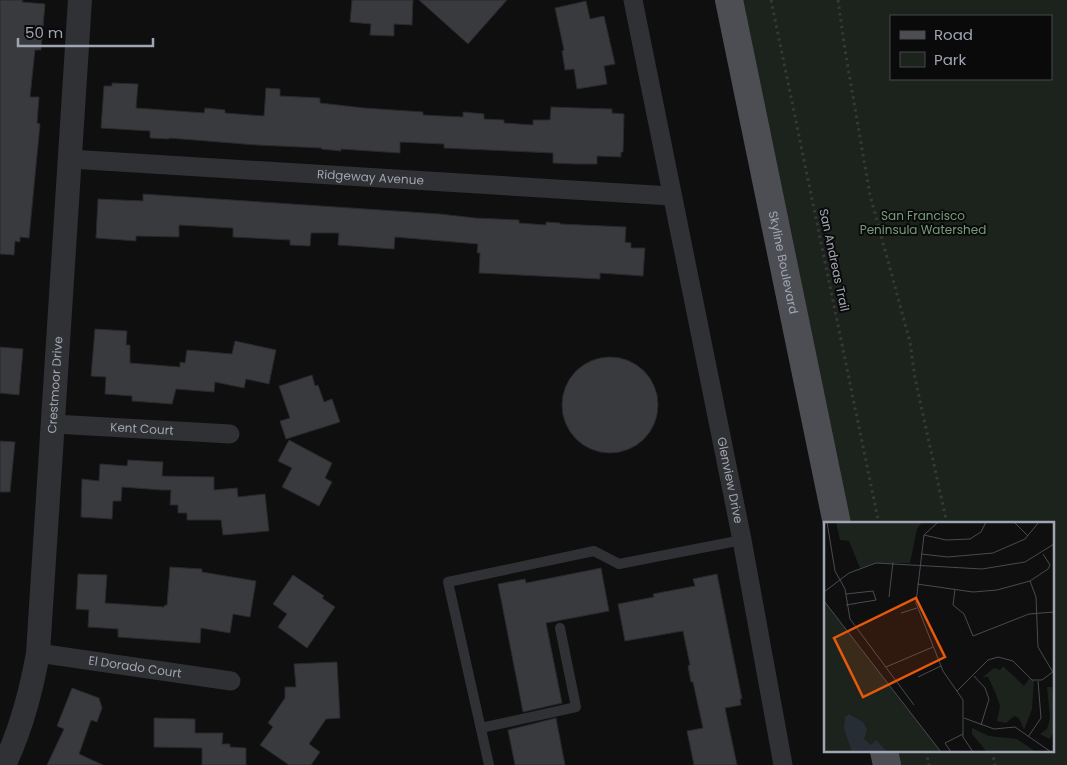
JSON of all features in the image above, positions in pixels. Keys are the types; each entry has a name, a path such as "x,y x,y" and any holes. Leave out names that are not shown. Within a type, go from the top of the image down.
{"main road":[{"name":"Skyline Boulevard","path":"729,0 837,522"},
{"path":"884,752 887,765"}],"street":[{"name":"Crestmoor Drive","path":"4,765 22,719 33,683 38,653 80,0"},
{"path":"633,0 672,196"},
{"name":"Ridgeway Avenue","path":"70,159 672,196"},
{"name":"Glenview Drive","path":"672,196 742,540 783,765"},
{"name":"Kent Court","path":"54,424 230,434"},
{"name":"El Dorado Court","path":"38,653 231,681"}],"lane":[{"path":"490,765 448,582 594,551 619,564 742,540"},
{"path":"480,728 576,707 560,628"}],"path":[{"name":"San Andreas Trail","path":"771,0 879,522"},
{"path":"838,0 870,195 910,342 947,522"},
{"path":"926,752 929,765"},
{"path":"992,752 995,765"}],"green space":[{"name":"San Francisco Peninsula Watershed","path":"729,0 1067,0 1067,765 887,765 884,752 1054,752 1054,522 837,522"}],"building":[{"path":"0,0 23,0 22,2 45,4 41,50 35,50 30,97 39,97 37,123 40,124 29,238 20,237 20,242 15,241 14,255 0,254"},
{"path":"352,0 413,0 412,25 394,24 394,36 370,35 371,24 350,22"},
{"path":"419,0 507,0 468,44"},
{"path":"586,1 590,19 604,16 615,64 604,66 607,84 577,89 574,69 565,70 562,51 564,50 555,8"},
{"path":"112,83 138,84 136,108 204,113 205,108 225,110 225,113 264,116 266,88 280,89 280,96 320,98 320,103 423,112 423,115 463,117 463,112 484,114 484,119 504,120 504,123 533,125 533,120 550,120 551,107 612,109 612,113 624,114 623,152 621,152 621,157 597,156 597,164 575,164 553,163 553,153 444,148 444,144 400,142 400,153 341,149 341,151 322,148 150,138 150,131 101,128 104,86 112,86"},
{"path":"143,194 519,220 519,223 546,225 546,222 626,227 625,242 631,243 631,248 645,248 643,276 600,273 600,279 479,273 480,253 477,253 478,244 395,237 394,249 338,245 339,233 311,233 310,246 290,245 290,240 233,237 233,228 179,225 179,237 136,236 136,241 96,238 98,199 143,201"},
{"path":"95,329 127,331 126,345 130,345 130,363 180,367 180,362 185,363 187,350 232,354 235,341 276,350 269,384 246,379 244,388 215,382 214,392 176,389 172,404 132,401 132,396 105,394 106,377 91,376"},
{"path":"0,347 23,349 19,395 0,393"},
{"path":"610,357 628,361 644,371 654,387 658,405 654,423 644,439 628,449 610,453 592,449 576,439 566,423 562,405 566,387 576,371 592,361"},
{"path":"312,375 315,386 318,385 324,402 332,399 340,422 286,439 280,421 290,418 279,386"},
{"path":"289,440 332,463 325,478 332,482 319,506 282,487 292,468 278,461"},
{"path":"0,441 15,442 10,492 0,492"},
{"path":"128,460 163,462 162,476 214,477 214,490 237,488 238,497 265,494 269,531 223,535 221,520 187,520 187,513 178,513 178,505 170,505 171,490 122,487 121,501 113,501 112,519 81,517 82,479 99,481 100,464 127,466"},
{"path":"170,567 202,569 202,572 256,581 250,617 233,614 230,633 201,628 200,643 118,637 118,629 88,627 89,610 76,609 78,574 107,575 105,603 164,607 167,605"},
{"path":"601,568 609,611 546,623 562,703 523,712 498,584 525,579 526,583"},
{"path":"717,574 742,699 740,699 741,705 725,708 737,765 694,765 687,731 703,728 693,682 691,682 688,666 690,665 683,631 625,641 618,604 654,597 653,594 695,586 693,579"},
{"path":"293,575 324,596 322,598 335,607 307,648 278,627 287,614 273,604"},
{"path":"337,662 340,718 326,719 309,744 320,752 311,765 289,765 260,745 273,727 268,723 285,698 285,687 296,687 294,664"},
{"path":"72,688 99,698 102,708 97,722 91,720 79,754 103,765 47,765 64,729 57,726"},
{"path":"154,718 195,719 195,733 223,733 222,744 230,744 230,747 246,748 246,765 202,765 202,748 154,747"},
{"path":"556,718 565,765 515,765 508,730"}]}
